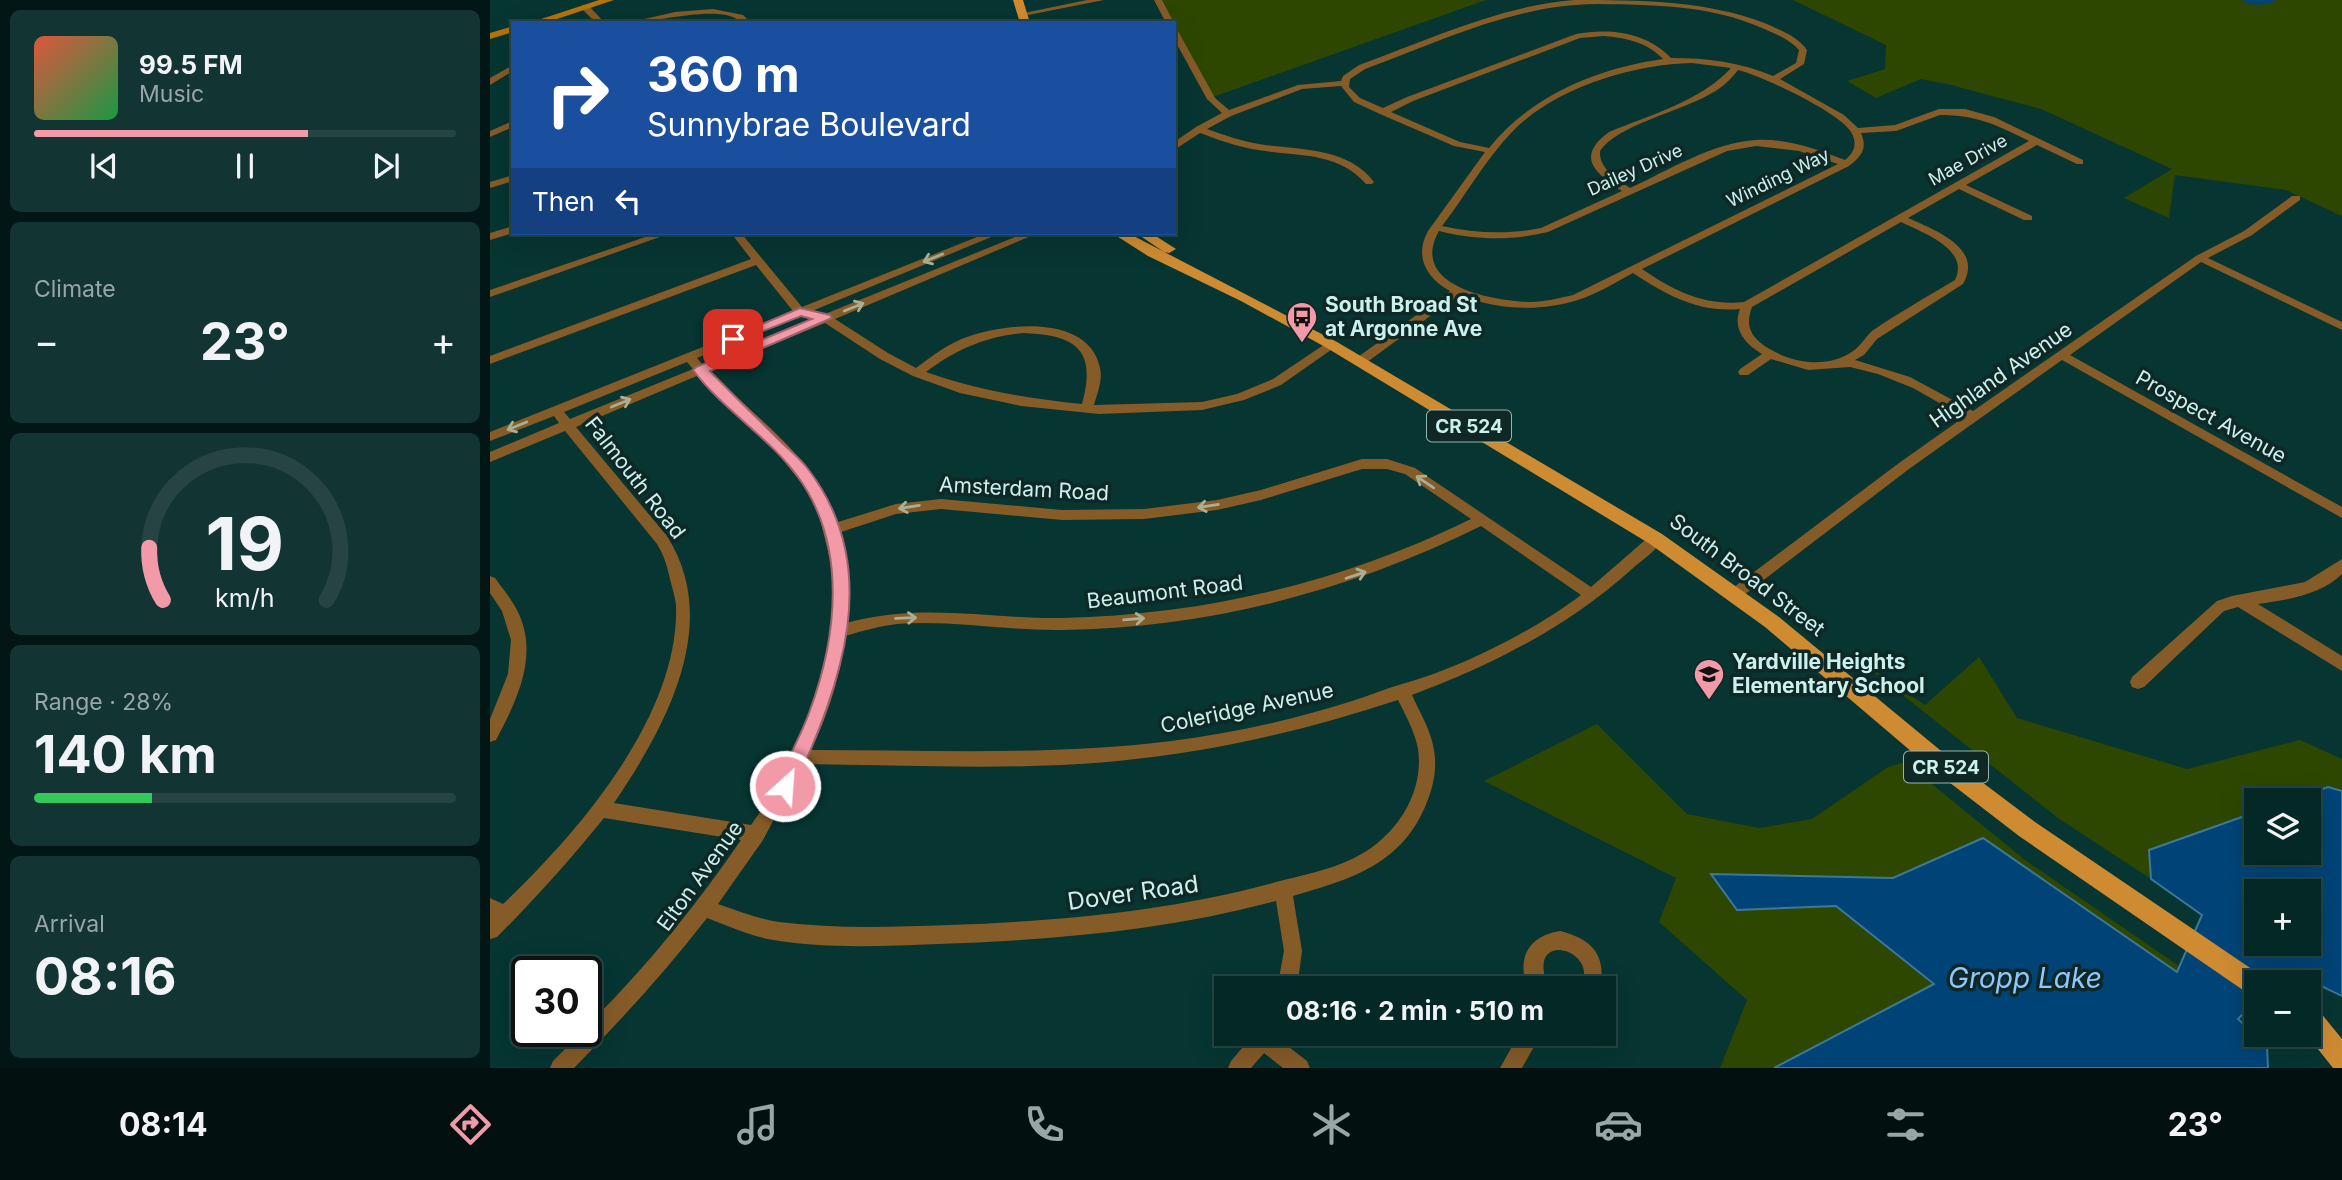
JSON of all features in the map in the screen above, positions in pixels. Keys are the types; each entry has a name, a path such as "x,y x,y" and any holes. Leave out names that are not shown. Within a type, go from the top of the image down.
{"main road":[{"path":"1018,0 1024,19"},
{"name":"South Broad Street","path":"1122,235 1332,345 1656,539 1735,594 1939,762 2027,829 2244,979"},
{"name":"South Broad Street","path":"1145,235 1245,298"},
{"path":"2321,1027 2342,1039"},
{"path":"2321,1034 2342,1059"}],"street":[{"path":"540,21 610,0"},
{"path":"1024,19 1100,0"},
{"path":"1158,0 1169,21"},
{"path":"1345,83 1350,74 1362,67 1514,14 1565,3 1614,1 1711,4 1750,19 1801,46 1804,55 1800,64 1776,78"},
{"path":"585,7 599,21"},
{"path":"651,21 725,9 742,14 746,21"},
{"path":"490,36 511,30"},
{"path":"1383,112 1410,99 1579,36 1606,34 1634,38 1657,47 1669,61"},
{"path":"1179,48 1211,99 1228,114"},
{"name":"Winding Way","path":"1669,61 1707,61 1737,66 1776,78 1847,121 1856,131 1860,149 1846,164 1577,297 1547,304 1503,303 1458,290 1438,277 1427,261 1427,247 1437,228 1492,151 1518,121 1553,99 1629,68 1669,61"},
{"path":"1629,192 1598,168 1594,156 1598,144 1612,134 1714,89 1737,66"},
{"path":"490,82 511,69"},
{"path":"1345,83 1351,97 1383,112 1457,144 1492,151"},
{"path":"1176,146 1199,129 1228,114 1301,87 1345,83"},
{"name":"Mae Drive","path":"1856,131 1896,128 1932,114 1956,111 1985,117 2038,141"},
{"path":"490,134 511,125"},
{"path":"1199,129 1255,147 1329,157 1362,171 1369,181"},
{"path":"2038,141 2080,162"},
{"name":"Mae Drive","path":"1747,305 2038,141"},
{"name":"Dailey Drive","path":"1437,228 1487,237 1530,234 1724,149 1744,144 1769,142 1797,146 1846,164"},
{"path":"490,185 511,179"},
{"path":"1959,185 2028,218"},
{"name":"Highland Avenue","path":"1735,594 1973,417 2200,258 2248,233 2296,198"},
{"path":"1633,269 1686,301 1711,307 1747,305 1741,319 1746,334 1770,354 1806,365 1843,362 1853,358 1873,336 1959,282 1964,276 1965,264 1957,251 1901,218"},
{"path":"490,237 511,230"},
{"path":"490,294 660,235"},
{"path":"738,235 800,312 825,318 884,356 917,373 992,397 1087,410 1181,408 1220,402 1277,382 1332,345"},
{"path":"490,437 991,235"},
{"path":"490,457 1027,235"},
{"path":"2200,258 2342,326"},
{"path":"490,360 758,260"},
{"path":"1359,362 1458,290"},
{"path":"917,373 964,342 987,334 1016,329 1055,332 1083,348 1093,364 1094,373 1087,410"},
{"path":"1744,372 1770,354"},
{"name":"Prospect Avenue","path":"2062,355 2342,513"},
{"name":"Elton Avenue","path":"560,1068 645,981 706,908 757,834 800,757 831,674 839,631 841,573 832,529 817,494 803,472 689,356"},
{"path":"1843,362 1899,377 1973,417"},
{"name":"Falmouth Road","path":"490,930 498,911 547,873 601,809 646,738 663,704 679,650 682,599 678,574 662,539 556,410"},
{"name":"Amsterdam Road","path":"832,529 896,509 941,504 1062,515 1107,516 1180,510 1261,495 1348,468 1374,463 1387,464 1410,471 1591,595"},
{"name":"Beaumont Road","path":"839,631 907,618 1078,623 1170,616 1225,608 1283,596 1373,570 1424,549 1482,520"},
{"name":"Coleridge Avenue","path":"800,757 1055,758 1118,754 1229,738 1346,709 1402,691 1473,663 1523,638 1591,595 1656,539"},
{"path":"2138,682 2230,599 2241,601 2301,590 2336,573 2342,565"},
{"path":"490,582 510,610 519,645 513,687 490,735"},
{"path":"2241,601 2342,664"},
{"name":"Dover Road","path":"706,908 750,926 776,931 904,936 959,935 1069,928 1152,917 1283,890 1357,867 1374,857 1405,828 1416,810 1425,782 1426,753 1423,735 1402,691"},
{"path":"601,809 757,834"},
{"path":"1283,890 1293,951 1289,976"},
{"path":"1533,976 1535,955 1541,947 1557,940 1567,941 1585,952 1592,976"},
{"path":"1238,1068 1257,1046"},
{"path":"1275,1046 1300,1068"},
{"path":"1510,1068 1524,1046"}],"green space":[{"path":"1156,0 1486,0 1210,98 1176,36 1176,21 1168,21"},
{"path":"1793,0 2342,0 2342,216 2286,190 2175,175 2169,218 2124,198 2172,169 2041,109 1951,85 1921,79 1876,98 1847,81 1885,69 1886,45"},
{"path":"1852,655 1925,705 1979,657 2017,718 2187,769 2300,740 2342,759 2342,791 2328,787 2321,790 2244,788 2244,816 2149,850 2151,879 2058,818"},
{"path":"1597,724 1687,814 1759,828 1812,819 1888,767 1905,762 2025,860 2179,966 2177,972 1983,838 1893,878 1712,874 1737,910 1836,906 1935,984 1774,1068 1720,1068 1747,1000 1659,922 1676,878 1484,781"}],"water":[{"name":"Gropp Lake","path":"2328,787 2342,791 2342,996 2321,986 2321,970 2244,970 2244,1013 2238,1019 2244,1024 2244,1047 2267,1047 2268,1068 1774,1068 1934,984 1836,906 1737,910 1711,874 1893,878 1983,838 2177,972 2202,915 2151,879 2149,850 2244,816 2244,865 2321,865 2321,790"}],"waterway":[{"path":"2248,0 2270,0"}],"place":[{"name":"South Broad St at Argonne Ave","path":"1302,344"},
{"name":"Yardville Heights Elementary School","path":"1709,701"}],"route":[{"path":"733,339 800,312 825,318 700,370 803,472 827,513 838,550 842,605 831,674 800,757 785,786"}]}
